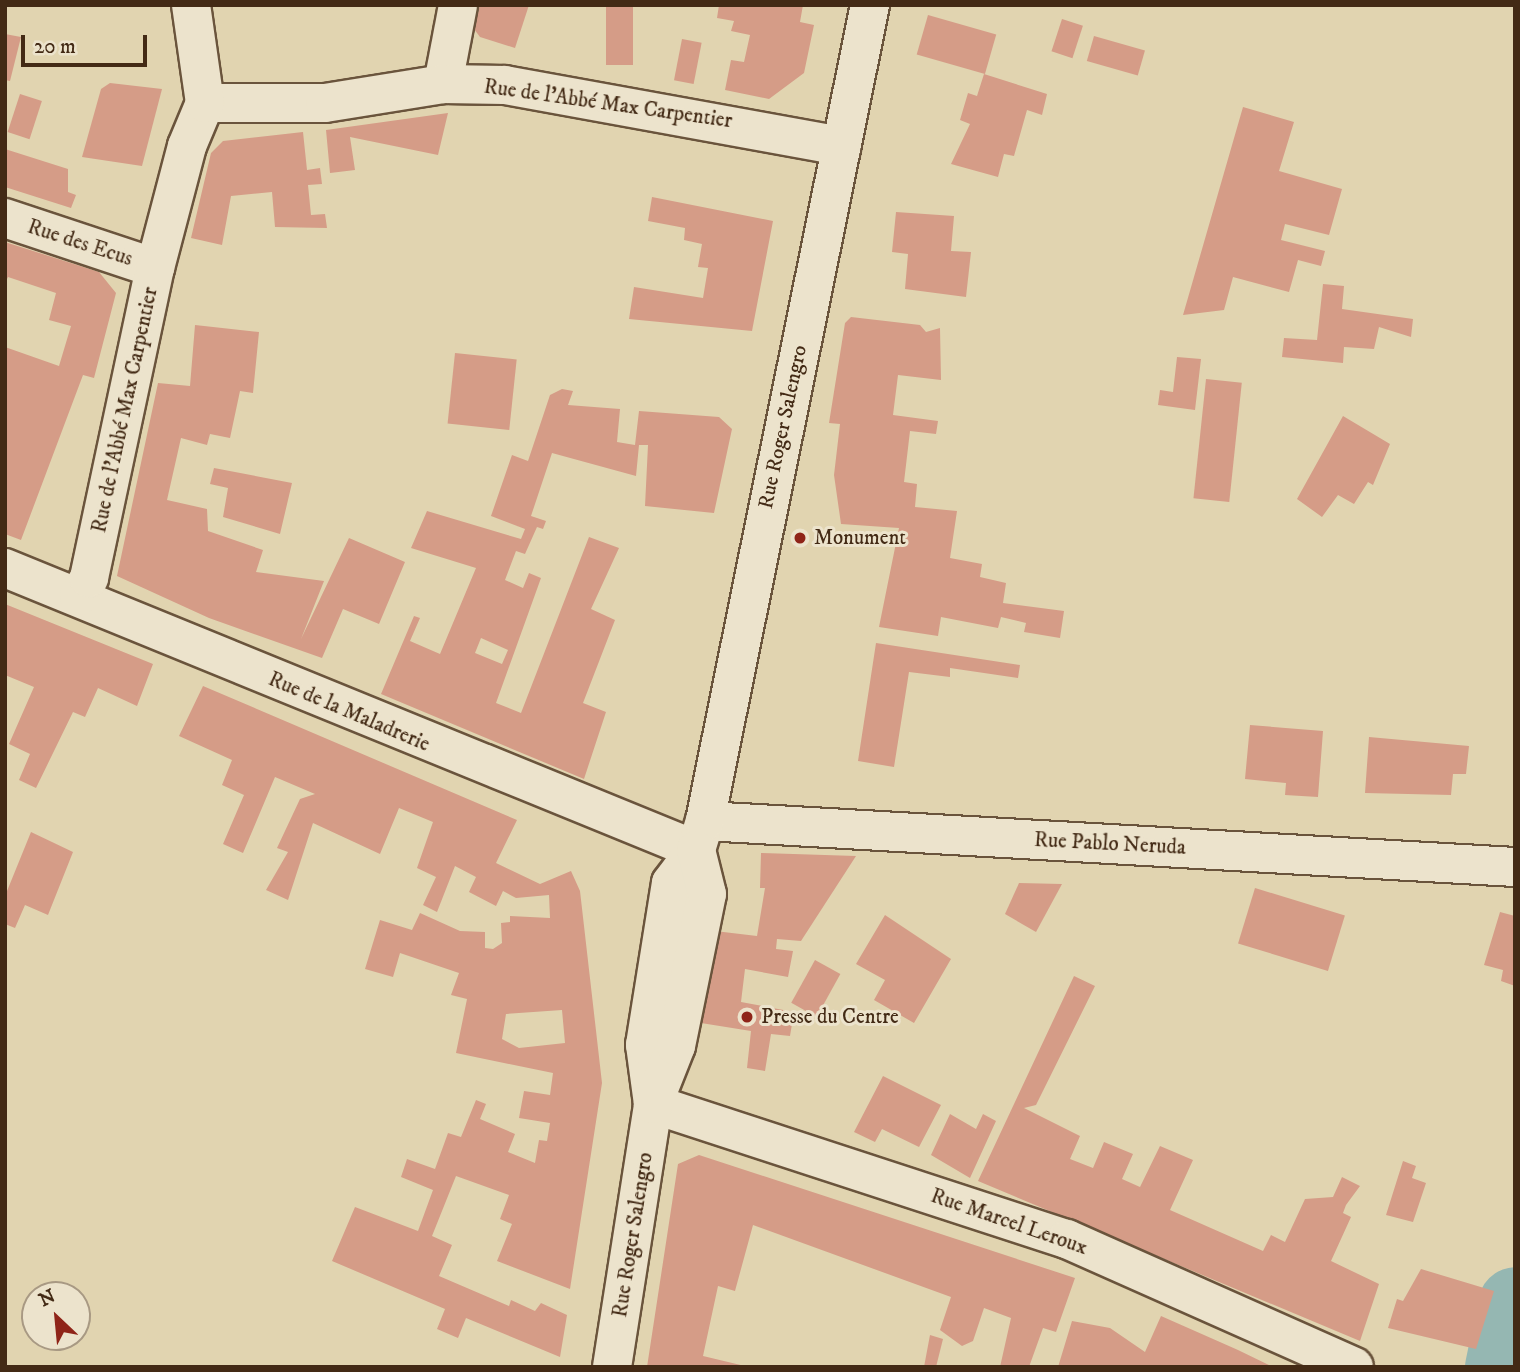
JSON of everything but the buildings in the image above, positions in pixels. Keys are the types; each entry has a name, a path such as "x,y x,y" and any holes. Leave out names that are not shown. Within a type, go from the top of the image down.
{"street":[{"path":"191,5 205,103"},
{"path":"443,84 458,5"},
{"name":"Rue Roger Salengro","path":"612,1367 653,1104 645,1045 670,893 701,835 870,5"},
{"name":"Rue de l'Abbé Max Carpentier","path":"79,596 89,578 155,268 187,146 205,103 324,103 443,84 505,85 842,146"},
{"name":"Rue des Ecus","path":"5,218 155,268"},
{"name":"Rue de la Maladrerie","path":"5,568 79,596 350,714 701,835"},
{"name":"Rue Pablo Neruda","path":"701,835 823,828 1515,867"},
{"name":"Rue Marcel Leroux","path":"653,1104 1067,1239 1354,1367"}],"waterway":[{"path":"1502,1367 1515,1304"}],"place":[{"name":"Monument","path":"800,538"},
{"name":"Presse du Centre","path":"747,1017"}]}
